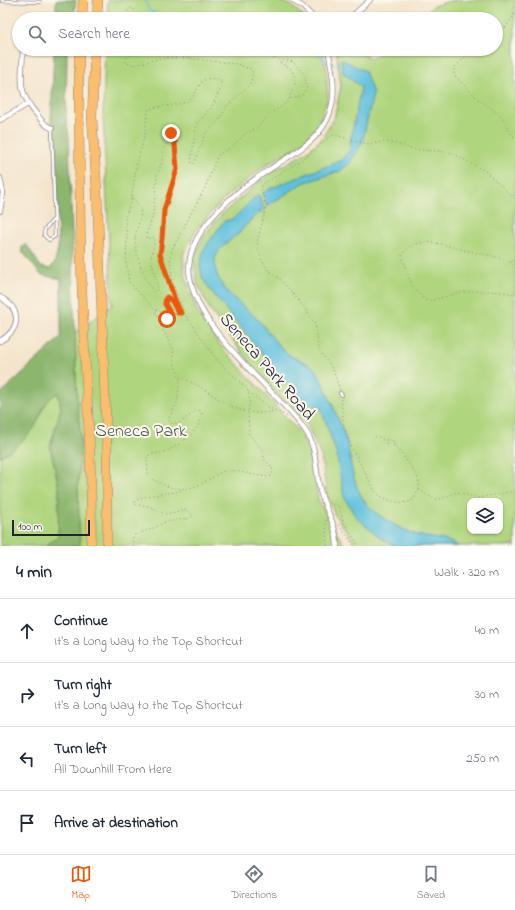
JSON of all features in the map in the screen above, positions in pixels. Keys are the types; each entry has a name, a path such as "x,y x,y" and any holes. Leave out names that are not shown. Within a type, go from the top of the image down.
{"highway":[{"path":"82,12 83,0"},
{"path":"97,12 98,0"},
{"path":"79,56 79,145 83,314 90,447 91,546"},
{"path":"95,56 92,117 97,191 107,449 107,546"}],"street":[{"path":"292,0 308,12"},
{"path":"357,12 370,0"},
{"path":"23,56 22,92 28,104 46,125 52,128"},
{"name":"Seneca Park Road","path":"329,56 333,75 332,108 319,134 309,143 255,179 221,208 197,238 191,254 189,268 192,287 198,302 217,332 299,421 306,432 314,449 321,494 335,525 337,546"},
{"path":"0,120 28,104"},
{"path":"0,178 3,193 0,211"},
{"path":"0,296 13,306 17,316 16,323 10,334 0,341"}],"lane":[{"path":"2,1 40,2"},
{"path":"52,128 55,236 50,240 44,235 45,229 54,219"}],"path":[{"path":"128,12 131,8 134,12"},
{"path":"503,31 515,14"},
{"path":"272,56 290,61 301,69 306,76 307,88 302,95 289,99"},
{"path":"466,56 455,67 453,71 455,76 478,99 499,114 515,139"},
{"path":"131,198 138,205 141,211 141,218 135,242 140,266 154,292 158,289 151,258 155,239 153,237 147,239 146,235 152,218 157,174 162,162 164,148 171,133 173,132 176,139 177,169 164,210 160,254 175,300 181,313 178,313 172,301 167,297 165,304 172,313 171,318 167,319 159,310 156,310"},
{"path":"386,441 391,438 394,446 400,452 418,480 419,490 416,497 409,502 390,500 377,494 350,445 344,427 341,394 333,370 319,350 316,324 304,307 281,280 268,270 261,259 257,242 266,208 261,188 263,184 304,158 330,136 335,135 367,144 384,142 398,144 411,149 450,152 485,172 515,199"},
{"path":"515,264 490,255 441,243 417,244 409,247 402,256 412,286 425,300 438,299 464,292 496,291 515,294"},
{"path":"180,377 235,408 257,413 274,411"},
{"path":"249,392 264,405 289,418"},
{"path":"375,437 377,436 386,441 387,445 394,446"},
{"path":"133,546 132,539 134,535 151,530 167,522 191,518 193,515 186,510 165,514 149,506 136,505 134,503 136,500 152,494 172,494 183,490"},
{"path":"419,490 437,500 443,500 458,492 478,498 515,491"},
{"path":"326,504 334,504 339,506 343,521 359,546"},
{"path":"326,517 327,546"},
{"path":"339,525 354,546"},
{"path":"507,546 515,539"}],"green space":[{"path":"56,0 76,0 75,12 56,12"},
{"path":"108,0 276,0 290,5 298,12 107,12"},
{"path":"454,0 515,0 515,546 357,546 335,515 327,496 321,456 307,424 288,407 250,363 210,310 197,283 194,259 203,237 220,216 271,172 304,154 321,140 334,119 341,86 337,56 366,56 371,59 375,56 503,56 503,12 427,12 433,6"},
{"path":"54,56 67,56 66,117 69,138 77,399 81,439 78,487 80,546 46,546 58,536 59,488 50,446 61,408 58,393 46,404 34,428 27,436 14,448 0,456 0,394 61,337 61,279 41,275 22,251 22,247 26,244 41,267 50,269 55,262 58,249 57,164 55,137 51,120"},
{"name":"Seneca Park","path":"105,56 324,56 326,66 328,99 317,127 300,145 263,167 223,200 196,230 183,255 185,274 196,309 217,342 302,435 314,468 318,500 345,546 0,546 0,404 75,333 112,305 103,117"}],"water":[{"path":"341,59 365,71 373,94 362,143 350,163 340,171 303,183 267,206 263,194 269,189 342,160 351,148 350,143 361,87 343,73"},
{"path":"258,194 264,209 220,249 215,258 217,274 220,282 232,296 260,322 283,350 291,356 311,366 318,373 346,440 358,490 368,505 385,519 406,531 417,535 448,541 458,546 396,546 382,539 356,517 344,497 336,452 321,408 302,400 292,390 210,290 202,277 200,265 204,249 224,221 233,219"}],"waterway":[{"path":"145,0 149,10 153,12"},
{"path":"320,56 325,61 343,67"}],"route":[{"path":"167,319 171,318 172,316 172,313 165,304 167,297 172,301 178,313 181,313 170,288 160,254 164,224 164,210 177,169 176,139 173,132 171,133"}]}
